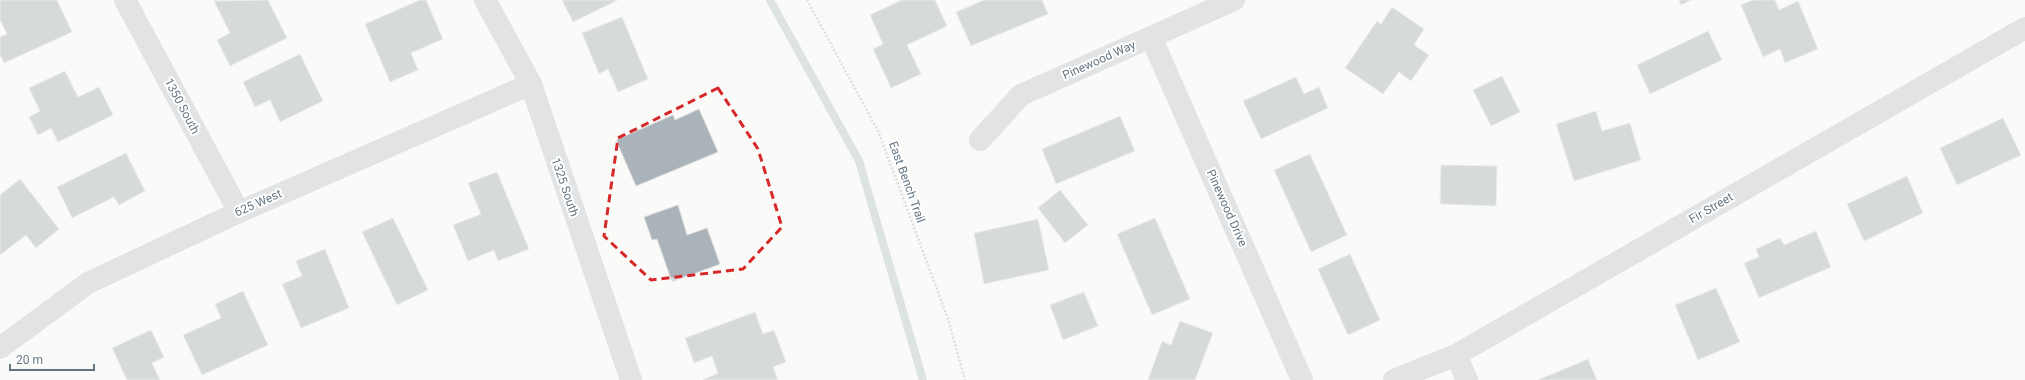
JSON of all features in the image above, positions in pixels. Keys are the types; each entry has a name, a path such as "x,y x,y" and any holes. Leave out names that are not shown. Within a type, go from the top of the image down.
{"street":[{"name":"1350 South","path":"125,0 239,212"},
{"name":"1325 South","path":"485,0 531,84 631,380"},
{"name":"Pinewood Way","path":"980,140 1021,95 1234,0"},
{"name":"Fir Street","path":"1394,380 1456,355 2025,28"},
{"name":"Pinewood Drive","path":"1151,37 1302,380"},
{"name":"625 West","path":"0,348 88,283 239,212 531,84"},
{"path":"1456,355 1467,380"}],"path":[{"name":"East Bench Trail","path":"807,0 878,131 948,319 965,380"}],"highlighted area":[{"path":"718,88 758,149 782,227 743,269 651,280 604,236 618,138"}],"building":[{"path":"0,0 57,0 72,32 4,63 0,55 0,37 7,34 0,20"},
{"path":"268,0 287,38 230,66 217,40 230,33 214,1"},
{"path":"420,0 426,0 443,39 411,53 418,70 390,82 365,24"},
{"path":"562,0 618,0 573,22"},
{"path":"902,0 935,0 947,26 907,45 921,74 891,88 873,49 883,44 870,15"},
{"path":"984,0 1042,0 1048,14 971,46 956,12"},
{"path":"1679,0 1692,0 1681,5"},
{"path":"1753,0 1775,0 1779,10 1798,1 1818,49 1785,63 1780,49 1763,57 1741,5"},
{"path":"1392,7 1424,29 1414,45 1429,55 1411,81 1399,72 1383,94 1345,68 1377,21 1381,24"},
{"path":"622,17 648,79 618,92 608,69 599,74 582,33"},
{"path":"1708,31 1722,60 1650,94 1637,65"},
{"path":"300,54 323,101 280,122 270,100 255,107 243,82"},
{"path":"65,71 78,97 99,87 113,115 58,142 51,128 38,135 29,117 40,111 29,88"},
{"path":"1502,76 1520,112 1491,126 1473,90"},
{"path":"1296,77 1304,94 1319,87 1328,108 1261,139 1243,101"},
{"path":"699,109 718,152 636,186 616,140 673,115 675,120"},
{"path":"1596,111 1602,131 1630,123 1641,160 1574,181 1556,124"},
{"path":"1120,116 1135,151 1056,184 1042,149"},
{"path":"2003,118 2021,155 1957,185 1940,148"},
{"path":"126,153 145,191 119,205 114,197 72,218 57,187"},
{"path":"1310,154 1347,235 1311,252 1274,170"},
{"path":"1441,165 1497,166 1496,206 1440,204"},
{"path":"497,172 529,249 498,261 494,250 468,261 453,225 481,214 468,183"},
{"path":"1907,176 1923,213 1864,241 1847,204"},
{"path":"20,179 59,229 36,248 26,235 0,255 0,195"},
{"path":"1060,190 1088,225 1065,243 1038,208"},
{"path":"678,205 687,235 707,228 720,264 672,282 657,239 652,240 644,217"},
{"path":"393,218 428,290 397,305 362,232"},
{"path":"1155,218 1190,299 1152,315 1117,234"},
{"path":"1038,219 1049,270 984,284 974,233"},
{"path":"1816,231 1831,267 1759,298 1744,263 1759,257 1756,249 1780,238 1784,245"},
{"path":"325,249 349,308 301,328 282,284 302,276 296,261"},
{"path":"1350,254 1380,320 1348,335 1318,269"},
{"path":"1716,288 1740,342 1698,360 1675,305"},
{"path":"243,291 268,345 202,375 183,335 221,318 215,304"},
{"path":"1084,292 1098,326 1063,340 1050,305"},
{"path":"755,312 763,334 774,330 786,362 773,367 778,380 703,380 718,373 712,356 694,363 685,338"},
{"path":"1180,321 1213,333 1195,380 1148,380 1162,341 1171,345"},
{"path":"151,330 164,357 152,363 160,380 127,380 112,348"},
{"path":"1588,359 1597,380 1538,380"}],"waterway":[{"path":"770,0 859,161 923,380"}]}
